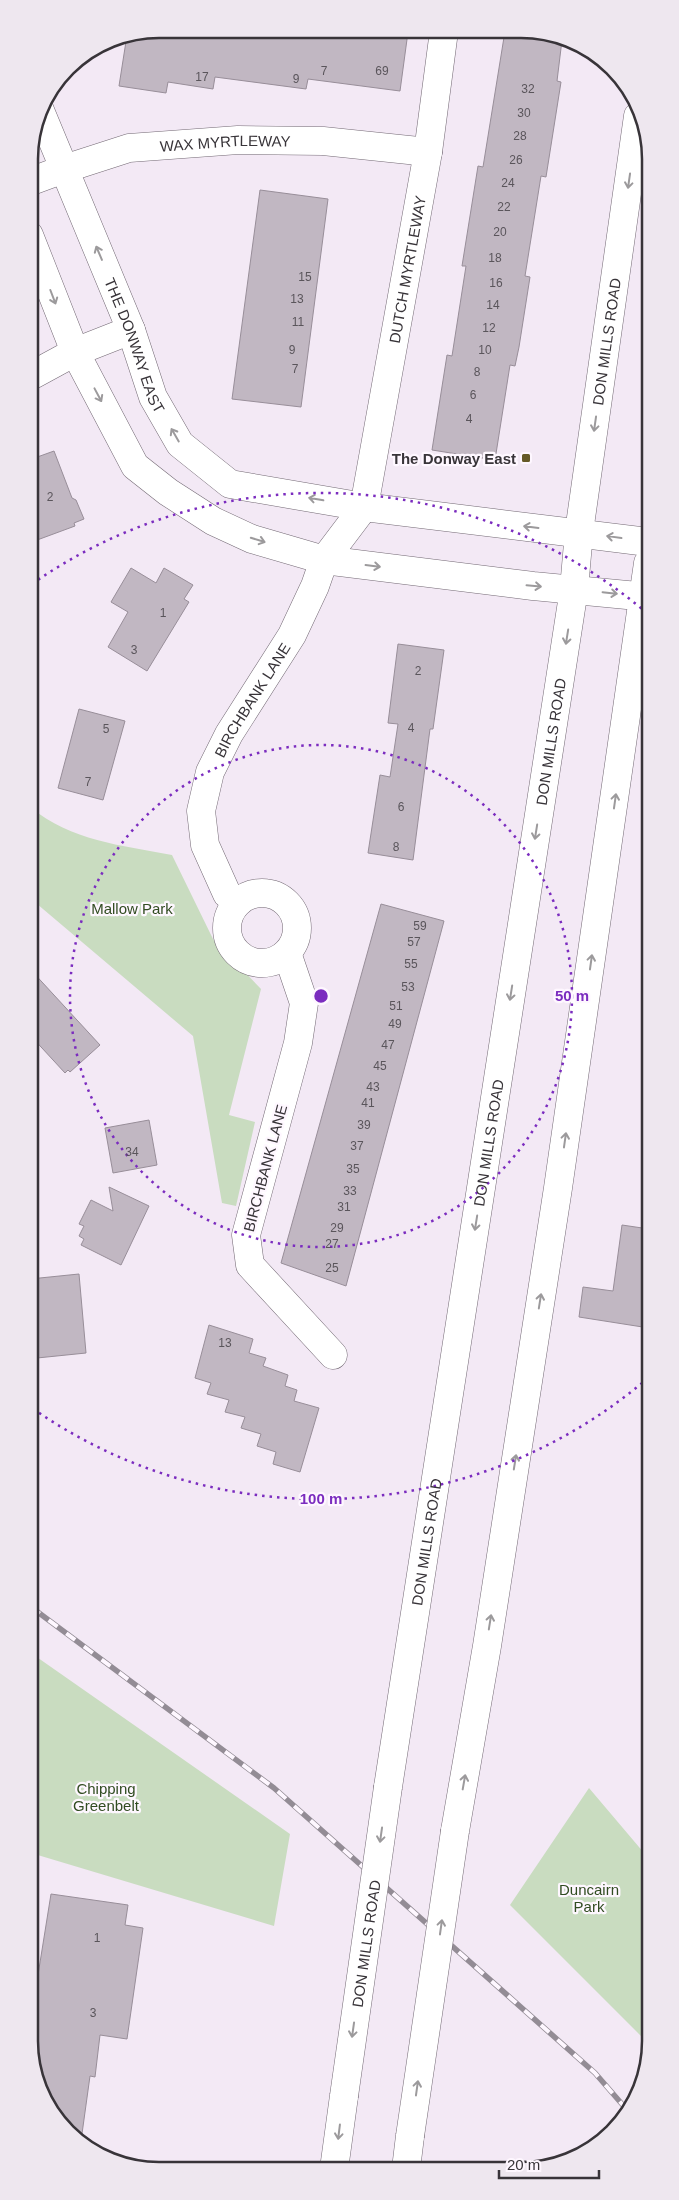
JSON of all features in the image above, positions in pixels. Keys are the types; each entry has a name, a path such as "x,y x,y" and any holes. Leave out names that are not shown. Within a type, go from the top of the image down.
{"street":[{"name":"DUTCH MYRTLEWAY","path":"364,507 428,152 443,38"},
{"name":"THE DONWAY EAST","path":"44,120 131,330 153,397 180,444 230,484 364,507 642,541"},
{"name":"DON MILLS ROAD","path":"335,2162 388,1786 574,589 579,532 637,126"},
{"name":"WAX MYRTLEWAY","path":"38,178 64,168 129,148 238,140 323,141 428,152"},
{"path":"38,258 75,352 135,466 168,492 213,521 252,539 324,560 533,586 642,597"},
{"path":"38,372 75,352 131,330"},
{"name":"BIRCHBANK LANE","path":"238,902 227,894 205,845 202,811 210,772 229,734 292,635 315,586 324,560 364,507"},
{"path":"407,2162 456,1830 558,1188 642,626"},
{"path":"259,893 273,894 288,905 295,915 297,927 294,943 287,953 279,959 267,963 257,963 245,960 236,952 227,936 226,924 230,912 238,902 247,895 259,893"},
{"name":"BIRCHBANK LANE","path":"287,953 304,1003 298,1043 246,1235 250,1265 333,1355"}],"green space":[{"name":"Mallow Park","path":"38,812 63,827 97,840 172,855 213,939 261,989 229,1115 255,1122 236,1206 222,1203 193,1036 38,905"},
{"name":"Chipping Greenbelt","path":"38,1658 290,1834 274,1926 38,1855"},
{"name":"Duncairn Park","path":"589,1788 641,1850 641,2036 510,1905"}],"building":[{"path":"150,38 407,38 400,91 308,79 306,89 215,77 213,89 168,82 166,93 119,86 126,42 135,40"},
{"path":"504,38 529,38 561,45 557,81 561,82 546,177 541,176 525,276 530,277 519,347 515,366 510,365 495,460 432,450 447,355 452,356 466,266 462,266 478,166 483,167"},
{"path":"260,190 328,199 301,407 232,399"},
{"path":"54,451 72,498 76,500 84,519 74,523 75,526 38,540 38,457"},
{"path":"131,568 156,583 164,568 193,585 184,599 189,602 147,671 108,647 128,612 111,602"},
{"path":"398,644 444,650 433,729 430,729 413,860 368,853 380,775 390,777 398,724 388,723"},
{"path":"79,709 125,721 103,800 58,788"},
{"path":"381,904 444,921 346,1286 281,1263"},
{"path":"38,978 100,1045 70,1072 68,1070 65,1073 38,1044"},
{"path":"149,1120 157,1165 113,1173 105,1128"},
{"path":"109,1187 149,1206 121,1265 81,1245 84,1239 79,1236 84,1226 79,1224 91,1200 113,1211"},
{"path":"622,1225 641,1228 641,1327 579,1317 583,1287 613,1291"},
{"path":"79,1274 86,1353 38,1358 38,1278"},
{"path":"209,1325 253,1339 249,1353 266,1358 263,1366 288,1375 285,1386 297,1390 294,1401 319,1408 300,1472 273,1464 276,1452 257,1446 261,1434 241,1428 245,1417 225,1412 229,1400 207,1394 211,1383 195,1378"},
{"path":"51,1894 128,1905 125,1925 143,1928 127,2039 100,2035 95,2077 90,2076 82,2135 62,2115 44,2081 38,2050 38,1975"}],"railway":[{"path":"38,1612 274,1788 595,2073 623,2105"}],"place":[{"name":"The Donway East","path":"526,458"}]}
